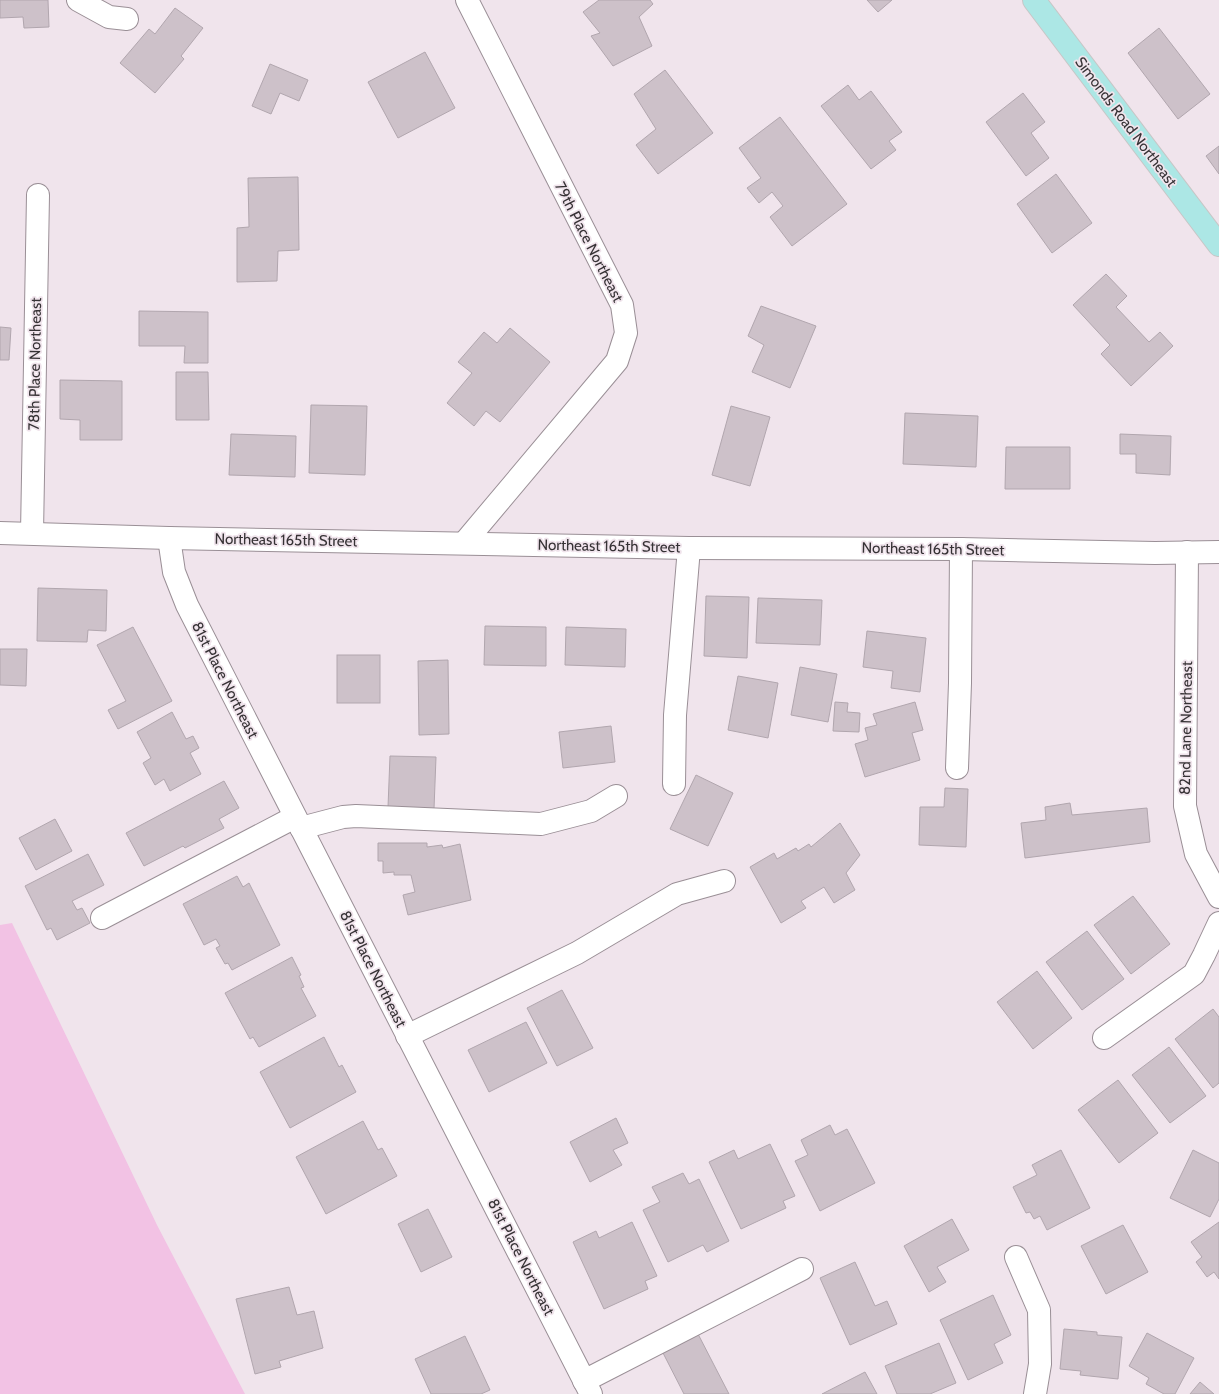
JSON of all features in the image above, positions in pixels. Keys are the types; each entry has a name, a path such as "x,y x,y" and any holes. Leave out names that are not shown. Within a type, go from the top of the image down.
{"main road":[{"name":"Simonds Road Northeast","path":"1034,0 1219,244"}],"street":[{"path":"78,0 109,17 126,19"},
{"name":"79th Place Northeast","path":"464,543 617,361 626,333 622,305 467,0"},
{"name":"78th Place Northeast","path":"32,533 38,195"},
{"name":"Northeast 165th Street","path":"0,533 169,538 689,548 961,549 1155,553 1219,552"},
{"name":"81st Place Northeast","path":"169,538 174,572 187,605 588,1387"},
{"path":"674,784 675,715 689,548"},
{"path":"957,768 960,683 961,549"},
{"name":"82nd Lane Northeast","path":"1187,552 1185,806 1196,854 1219,897"},
{"path":"102,918 298,823 356,816 541,824 591,811 616,796"},
{"path":"407,1036 577,954 677,894 724,881"},
{"path":"1104,1038 1194,974 1219,923"},
{"path":"1016,1257 1039,1310 1040,1364 1035,1394"},
{"path":"588,1387 802,1269"}],"shaded area":[{"path":"12,923 157,1225 245,1394 0,1394 0,925"}],"building":[{"path":"0,0 48,0 49,27 24,28 23,17 0,18"},
{"path":"599,0 650,0 653,4 639,17 652,46 613,66 591,36 600,33 583,12"},
{"path":"867,0 892,0 878,12"},
{"path":"175,8 203,28 181,56 184,59 155,93 120,63 149,29 155,34"},
{"path":"1159,28 1210,94 1178,119 1128,53"},
{"path":"425,52 455,108 398,138 368,82"},
{"path":"270,64 308,80 299,101 280,93 271,114 252,106"},
{"path":"665,70 713,133 658,174 636,145 656,129 634,94"},
{"path":"848,85 859,100 871,91 902,132 889,141 896,150 871,169 821,106"},
{"path":"1023,93 1045,122 1031,133 1049,158 1026,176 986,122"},
{"path":"780,117 847,204 792,246 770,217 783,206 772,192 759,203 747,188 761,178 739,148"},
{"path":"1219,146 1219,174 1206,156"},
{"path":"1056,174 1092,223 1052,253 1017,204"},
{"path":"298,177 299,250 278,251 277,281 237,282 237,228 249,227 248,178"},
{"path":"1106,274 1127,296 1116,307 1149,342 1160,332 1173,346 1131,386 1101,354 1110,345 1073,305"},
{"path":"761,306 816,326 790,388 752,372 764,345 748,336"},
{"path":"139,311 208,312 208,363 184,363 185,346 139,346"},
{"path":"0,327 11,328 9,360 0,360"},
{"path":"510,328 550,362 500,422 486,411 474,426 447,403 472,373 458,362 484,332 497,343"},
{"path":"176,372 208,372 209,420 176,420"},
{"path":"60,380 122,381 122,440 80,440 80,420 60,419"},
{"path":"311,405 367,406 365,475 309,473"},
{"path":"731,406 770,417 750,486 712,475"},
{"path":"905,413 978,416 976,467 903,464"},
{"path":"231,434 296,436 295,477 229,475"},
{"path":"1120,434 1171,436 1170,475 1136,473 1136,454 1120,454"},
{"path":"1006,447 1070,447 1070,489 1005,489"},
{"path":"38,588 107,590 106,631 88,630 87,642 37,641"},
{"path":"706,596 749,597 747,658 704,656"},
{"path":"758,598 822,600 820,645 756,643"},
{"path":"485,626 546,627 546,666 484,665"},
{"path":"133,627 172,701 118,729 108,710 126,701 97,645"},
{"path":"566,627 626,629 625,667 565,665"},
{"path":"867,631 926,638 920,692 891,688 893,671 863,667"},
{"path":"0,649 27,649 26,686 0,685"},
{"path":"337,655 380,655 380,703 337,703"},
{"path":"448,660 449,734 419,735 418,661"},
{"path":"800,667 837,674 828,722 791,715"},
{"path":"738,676 778,683 768,738 728,730"},
{"path":"835,702 848,703 847,712 860,713 859,732 833,731"},
{"path":"915,702 923,730 912,733 920,760 865,777 855,744 868,740 865,728 877,725 873,714"},
{"path":"172,712 186,739 193,736 199,748 190,753 201,774 170,791 164,779 155,785 143,763 151,758 137,732"},
{"path":"611,726 615,762 563,768 559,732"},
{"path":"390,756 436,757 434,809 388,807"},
{"path":"696,775 733,793 708,846 670,829"},
{"path":"224,781 239,808 219,819 224,828 185,848 183,846 144,866 126,833"},
{"path":"945,788 968,789 966,847 919,845 920,807 944,807"},
{"path":"1070,803 1072,815 1147,808 1150,842 1025,858 1021,823 1046,820 1045,807"},
{"path":"55,819 72,851 36,870 19,838"},
{"path":"840,823 860,855 846,873 855,890 834,903 824,887 801,901 806,908 781,923 750,867 774,853 777,859 796,848 798,851 809,844 811,847"},
{"path":"378,843 427,843 427,847 442,845 443,848 460,844 471,900 408,915 403,895 415,892 411,875 394,875 394,872 383,873 383,861 378,861"},
{"path":"88,854 104,885 72,901 77,910 82,908 90,923 57,940 51,928 47,930 25,886"},
{"path":"237,876 243,887 249,883 280,945 232,970 228,963 225,964 216,948 220,946 216,939 204,945 183,904"},
{"path":"1133,896 1170,944 1131,974 1094,925"},
{"path":"1087,931 1124,979 1082,1010 1046,962"},
{"path":"292,957 301,975 299,976 304,987 301,988 316,1016 259,1047 253,1037 250,1039 225,993"},
{"path":"1037,971 1072,1018 1033,1049 997,1002"},
{"path":"562,990 593,1048 557,1066 527,1008"},
{"path":"1213,1009 1219,1017 1219,1083 1213,1088 1175,1039"},
{"path":"526,1022 547,1063 489,1092 468,1050"},
{"path":"324,1037 339,1067 342,1065 356,1092 290,1128 260,1072"},
{"path":"1169,1047 1206,1096 1170,1123 1132,1075"},
{"path":"1118,1080 1158,1133 1119,1163 1078,1110"},
{"path":"616,1118 628,1143 613,1150 622,1165 590,1182 570,1142"},
{"path":"363,1121 378,1150 382,1148 397,1176 326,1214 296,1157"},
{"path":"830,1125 835,1135 847,1129 875,1183 820,1211 795,1161 808,1155 801,1140"},
{"path":"770,1144 795,1196 783,1201 786,1208 741,1229 709,1162 734,1150 738,1159"},
{"path":"1061,1150 1090,1208 1047,1230 1040,1216 1034,1219 1030,1212 1026,1213 1013,1187 1037,1175 1032,1165"},
{"path":"1193,1150 1219,1163 1219,1199 1210,1217 1170,1198"},
{"path":"683,1173 689,1184 699,1179 729,1241 707,1252 703,1245 668,1262 643,1210 660,1202 652,1187"},
{"path":"428,1209 452,1257 421,1272 398,1224"},
{"path":"952,1219 969,1250 937,1267 946,1282 929,1292 904,1246"},
{"path":"632,1222 657,1276 645,1281 648,1289 604,1309 573,1242 596,1231 599,1238"},
{"path":"1219,1222 1219,1279 1214,1272 1207,1277 1196,1262 1202,1257 1191,1242"},
{"path":"1123,1225 1148,1272 1106,1294 1081,1246"},
{"path":"855,1262 875,1306 887,1301 897,1324 850,1345 820,1278"},
{"path":"289,1287 297,1315 314,1311 323,1348 279,1361 281,1367 255,1374 236,1299"},
{"path":"993,1295 1011,1335 994,1344 1003,1363 968,1380 940,1320"},
{"path":"1064,1329 1097,1332 1097,1335 1122,1337 1118,1379 1080,1375 1081,1371 1060,1369"},
{"path":"1147,1333 1194,1358 1175,1394 1164,1394 1146,1384 1149,1378 1129,1366"},
{"path":"698,1334 729,1394 684,1394 662,1351"},
{"path":"465,1336 490,1390 481,1394 431,1394 415,1359"},
{"path":"939,1343 956,1383 930,1394 897,1394 885,1366"},
{"path":"865,1372 877,1394 822,1394"},
{"path":"1200,1382 1214,1394 1190,1394"}]}
